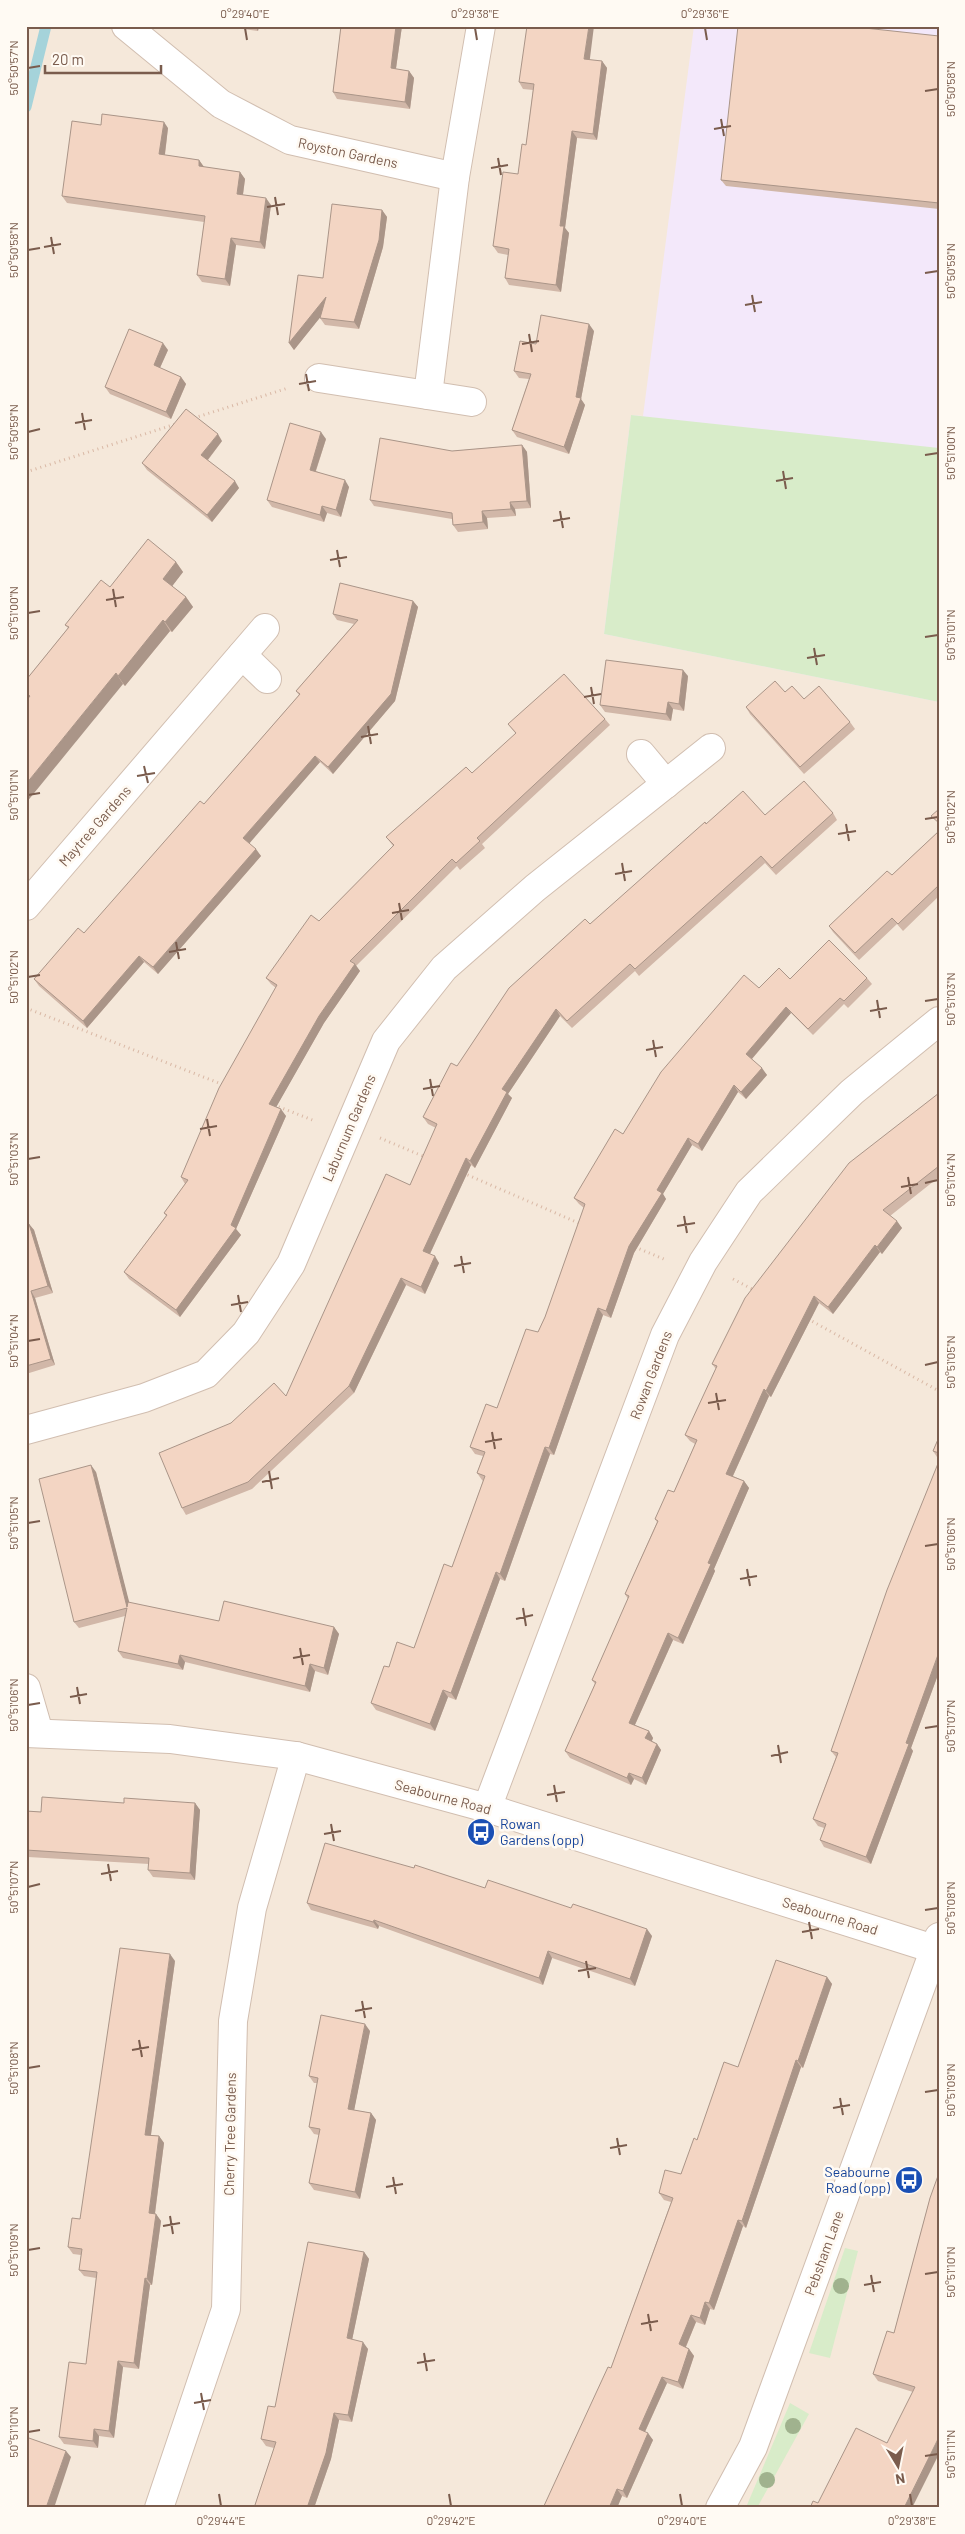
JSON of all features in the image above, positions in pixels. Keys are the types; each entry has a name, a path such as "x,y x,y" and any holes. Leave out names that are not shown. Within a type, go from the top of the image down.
{"street":[{"name":"Royston Gardens","path":"126,26 220,104 290,140 456,177"},
{"path":"428,395 456,177 481,26"},
{"path":"319,378 472,402"},
{"name":"Maytree Gardens","path":"26,906 265,628"},
{"path":"242,656 267,679"},
{"name":"Laburnum Gardens","path":"26,1430 144,1398 206,1374 246,1333 291,1264 386,1040 444,968 535,888 711,748"},
{"path":"641,754 666,784"},
{"name":"Rowan Gardens","path":"488,1808 665,1335 703,1262 749,1192 852,1092 939,1021"},
{"path":"26,1688 33,1733"},
{"name":"Seabourne Road","path":"33,1733 170,1739 296,1756 488,1808 936,1943"},
{"name":"Cherry Tree Gardens","path":"159,2508 226,2309 233,2021 252,1908 296,1756"},
{"name":"Pebsham Lane","path":"720,2508 754,2447 936,1943"}],"path":[{"path":"187,420 319,378"},
{"path":"26,472 178,423"},
{"path":"26,1008 226,1087"},
{"path":"272,1104 318,1122 350,1124 428,1158"},
{"path":"455,1170 589,1227"},
{"path":"634,1246 670,1262 703,1262 760,1293"},
{"path":"803,1317 939,1391"}],"shaded area":[{"path":"26,26 939,26 939,2508 26,2508"},
{"path":"694,26 939,26 939,702 604,634 631,415 643,416"}],"green space":[{"path":"631,415 939,448 939,702 604,634"},
{"path":"845,2248 858,2251 830,2358 809,2353"},
{"path":"790,2403 809,2414 757,2508 747,2505"}],"building":[{"path":"341,26 396,26 391,68 409,71 405,102 333,92"},
{"path":"527,26 589,26 584,59 602,61 593,134 572,131 560,226 564,226 556,285 505,278 509,249 493,246 503,172 518,174 522,144 526,145 534,84 519,82"},
{"path":"738,26 846,26 939,36 939,203 721,180"},
{"path":"102,114 164,122 159,154 199,160 199,166 240,172 237,194 266,198 260,242 231,238 225,279 197,275 205,216 62,196 72,121 101,125"},
{"path":"332,204 382,210 379,240 354,322 320,318 326,297 289,343 298,275 323,278"},
{"path":"541,315 589,324 576,397 581,398 564,447 512,430 531,374 514,371 520,341 536,344"},
{"path":"129,329 163,343 154,365 181,377 166,412 105,387"},
{"path":"186,409 218,434 201,455 235,481 207,515 142,463"},
{"path":"290,423 321,432 310,470 345,480 336,510 322,506 320,515 267,500"},
{"path":"380,438 452,451 522,445 527,501 510,502 511,509 482,511 483,522 453,525 452,513 370,500"},
{"path":"148,539 176,562 163,579 186,597 165,622 163,620 118,676 116,673 26,784 26,701 30,696 26,693 26,680 69,627 65,625 101,580 110,587"},
{"path":"340,583 413,601 391,694 328,767 315,756 243,838 256,849 153,967 139,956 83,1021 34,979 78,928 84,933 200,801 204,804 300,694 296,691 358,620 333,614"},
{"path":"606,660 683,670 679,704 668,702 666,714 600,705"},
{"path":"564,674 605,719 477,838 480,841 456,863 452,859 350,961 355,964 319,1016 269,1104 281,1109 231,1225 236,1228 176,1310 124,1272 167,1215 164,1213 188,1180 181,1177 219,1088 277,985 266,978 311,915 319,921 394,845 386,837 466,767 472,773 516,733 508,724"},
{"path":"775,681 785,692 792,686 804,699 819,686 850,722 800,767 746,707"},
{"path":"804,781 833,813 772,868 761,856 635,969 630,964 567,1021 556,1009 502,1089 507,1092 470,1161 466,1158 423,1251 435,1256 421,1287 401,1278 349,1386 248,1482 182,1508 159,1453 231,1423 274,1383 286,1396 386,1174 410,1185 437,1124 423,1117 451,1063 457,1066 509,988 585,919 590,924 705,822 706,824 743,791 765,815"},
{"path":"939,809 939,823 931,816"},
{"path":"939,831 939,885 898,924 892,918 855,953 829,926 887,871 892,875"},
{"path":"829,940 867,978 844,1001 840,998 808,1029 786,1007 746,1054 762,1068 741,1092 734,1085 698,1144 688,1138 657,1190 662,1193 629,1246 606,1311 598,1308 549,1448 545,1447 500,1574 496,1572 451,1693 443,1690 430,1724 371,1703 384,1666 389,1667 397,1642 414,1648 444,1564 452,1567 485,1476 477,1473 485,1452 470,1447 486,1404 497,1408 526,1329 538,1332 585,1204 574,1198 615,1129 623,1134 661,1072 744,975 759,988 779,968 790,979"},
{"path":"939,1093 939,1166 883,1210 897,1221 877,1247 875,1245 828,1307 814,1296 766,1391 764,1389 726,1474 744,1481 708,1563 711,1564 678,1638 668,1633 629,1723 649,1731 645,1738 657,1744 642,1778 629,1773 627,1778 565,1751 596,1682 592,1680 629,1596 625,1594 658,1521 655,1519 668,1490 674,1492 697,1440 685,1435 717,1366 712,1364 745,1298 849,1163"},
{"path":"29,1224 48,1286 31,1291 51,1359 26,1366 26,1225"},
{"path":"939,1437 939,1453 933,1451"},
{"path":"939,1461 939,1652 906,1743 909,1744 866,1857 820,1840 826,1824 813,1819 838,1753 831,1751 887,1590"},
{"path":"91,1465 127,1607 128,1602 219,1621 224,1601 334,1627 324,1668 310,1664 305,1686 180,1655 178,1664 118,1651 127,1608 74,1622 39,1479"},
{"path":"42,1797 124,1803 124,1798 195,1803 190,1873 148,1870 149,1858 26,1850 26,1811 41,1812"},
{"path":"325,1843 414,1868 415,1865 485,1888 488,1880 571,1908 573,1904 647,1929 630,1979 548,1951 539,1978 374,1920 373,1922 307,1903"},
{"path":"120,1948 170,1954 145,2135 159,2136 149,2213 156,2214 147,2279 145,2278 134,2363 118,2361 109,2431 94,2429 93,2441 59,2437 69,2362 86,2364 97,2272 79,2270 82,2249 68,2247 72,2218 80,2219"},
{"path":"776,1960 827,1977 798,2061 796,2060 742,2221 738,2220 709,2303 705,2302 700,2318 691,2315 679,2344 689,2349 678,2382 662,2377 639,2429 648,2433 623,2491 617,2489 609,2508 543,2508 608,2367 611,2368 673,2198 659,2193 665,2170 681,2174 694,2138 697,2140 724,2062 738,2067"},
{"path":"321,2015 365,2024 348,2109 371,2113 355,2192 309,2183 320,2129 309,2127 318,2078 309,2076"},
{"path":"939,2173 939,2437 904,2508 810,2508 813,2501 818,2503 856,2428 887,2443 915,2387 873,2374 887,2331 894,2333 930,2198"},
{"path":"308,2242 364,2252 347,2338 363,2342 348,2415 334,2413 326,2453 307,2508 254,2508 276,2442 261,2439 268,2406 275,2407"},
{"path":"26,2437 66,2451 46,2508 26,2508"}],"waterway":[{"path":"26,107 46,26"}],"place":[{"name":"Rowan Gardens (opp)","path":"481,1832"},
{"name":"Seabourne Road (opp)","path":"909,2180"}]}
